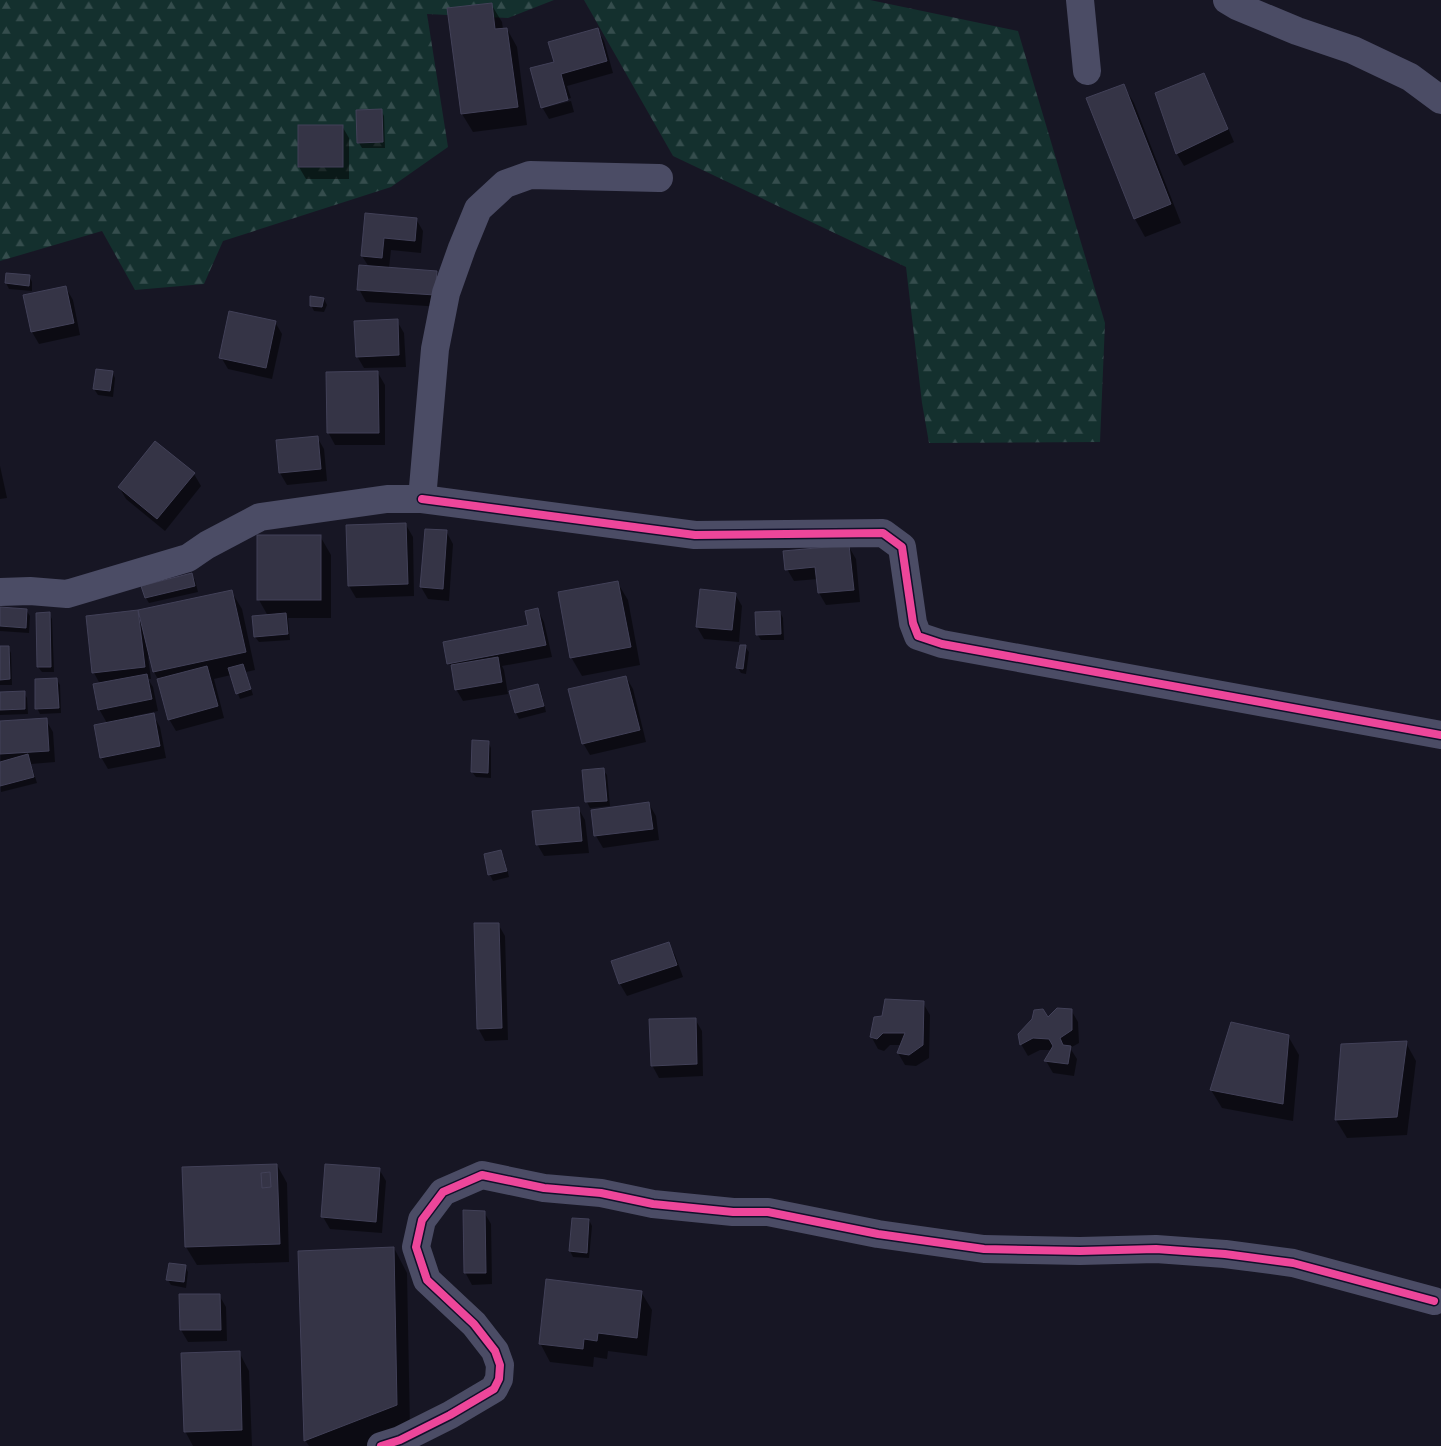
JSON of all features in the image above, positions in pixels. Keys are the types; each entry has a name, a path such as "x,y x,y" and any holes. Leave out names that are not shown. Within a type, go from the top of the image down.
{"street":[{"path":"1080,0 1087,71"},
{"path":"1227,0 1297,31 1353,50 1410,77 1441,100"},
{"path":"422,499 435,349 446,293 478,209 505,184 530,175 659,178"},
{"path":"0,592 30,591 67,594 188,558 206,546 260,517 387,499 422,499 695,535 883,533 902,547 912,623 918,636 952,646 1441,735"},
{"path":"381,1446 400,1440 450,1415 494,1389 499,1379 500,1365 495,1351 474,1324 427,1280 416,1247 422,1220 443,1192 482,1175 544,1188 601,1193 653,1204 733,1212 768,1212 878,1234 984,1249 1156,1249 1225,1254 1293,1263 1434,1301"}],"green space":[{"path":"0,0 554,0 508,18 427,14 448,147 391,187 223,241 204,284 135,290 102,231 0,261"},
{"path":"584,0 870,0 1018,31 1105,323 1100,442 929,443 922,403 906,267 673,156"}],"building":[{"path":"492,3 495,29 507,28 518,107 461,114 447,8"},
{"path":"598,28 607,61 561,74 568,100 541,108 530,68 554,62 548,42"},
{"path":"1204,73 1228,129 1176,154 1155,93"},
{"path":"1124,84 1171,204 1134,219 1086,98"},
{"path":"382,109 383,142 357,143 356,110"},
{"path":"298,125 343,125 343,167 298,167"},
{"path":"365,213 417,218 415,241 384,238 382,258 361,256"},
{"path":"359,265 437,271 435,295 357,290"},
{"path":"6,273 30,275 29,286 5,283"},
{"path":"66,286 74,323 31,332 23,295"},
{"path":"310,296 324,298 322,307 310,306"},
{"path":"229,311 276,321 266,368 219,358"},
{"path":"398,319 399,355 356,357 354,321"},
{"path":"96,369 113,371 110,391 93,389"},
{"path":"378,371 379,433 327,433 326,372"},
{"path":"318,436 321,469 279,473 276,440"},
{"path":"155,441 195,473 157,519 118,487"},
{"path":"406,523 408,584 348,586 346,525"},
{"path":"425,529 447,530 443,589 420,587"},
{"path":"257,535 321,535 321,600 257,600"},
{"path":"849,545 854,590 818,593 815,567 785,570 783,551"},
{"path":"192,573 195,586 145,598 141,586"},
{"path":"618,581 631,647 570,658 558,592"},
{"path":"700,589 736,593 732,630 696,627"},
{"path":"232,590 246,652 153,672 138,610"},
{"path":"0,607 27,609 26,628 0,626"},
{"path":"538,608 546,645 447,664 443,642 528,625 525,611"},
{"path":"138,610 145,667 92,673 86,616"},
{"path":"780,611 781,634 756,635 755,612"},
{"path":"50,612 51,667 37,667 36,613"},
{"path":"286,613 288,634 254,637 252,616"},
{"path":"740,645 746,645 743,669 736,668"},
{"path":"0,646 9,646 10,679 0,680"},
{"path":"498,657 502,682 455,690 451,665"},
{"path":"243,664 251,689 236,694 228,668"},
{"path":"207,666 218,706 168,720 157,679"},
{"path":"147,674 152,699 98,710 93,684"},
{"path":"626,676 640,730 582,744 568,689"},
{"path":"57,678 59,708 35,709 35,679"},
{"path":"538,684 544,706 515,713 509,691"},
{"path":"25,691 25,709 0,710 0,692"},
{"path":"154,713 160,746 100,758 94,725"},
{"path":"47,718 49,751 0,754 0,721"},
{"path":"472,740 489,741 488,773 471,772"},
{"path":"28,754 34,777 0,786 0,762"},
{"path":"604,768 607,801 585,802 582,770"},
{"path":"649,802 653,829 594,836 591,810"},
{"path":"579,807 582,841 536,845 532,811"},
{"path":"501,850 507,871 488,875 484,854"},
{"path":"474,923 499,923 502,1028 477,1029"},
{"path":"669,942 677,965 619,984 611,961"},
{"path":"885,999 924,1001 923,1045 909,1055 897,1053 905,1033 883,1033 877,1039 870,1037 874,1017 882,1016"},
{"path":"1057,1008 1072,1009 1072,1030 1060,1038 1063,1045 1071,1046 1068,1064 1044,1061 1053,1046 1049,1039 1033,1038 1020,1045 1018,1034 1032,1019 1034,1010 1043,1009 1048,1017"},
{"path":"696,1018 697,1064 651,1066 649,1019"},
{"path":"1231,1022 1289,1035 1283,1104 1210,1090"},
{"path":"1407,1041 1397,1117 1335,1120 1341,1044"},
{"path":"277,1164 280,1244 185,1247 182,1167"},
{"path":"325,1164 380,1168 376,1222 321,1217"},
{"path":"270,1172 271,1187 262,1188 261,1173"},
{"path":"463,1210 485,1211 486,1273 464,1273"},
{"path":"572,1218 589,1219 587,1253 569,1251"},
{"path":"394,1247 397,1405 304,1441 298,1251"},
{"path":"169,1263 186,1265 184,1282 166,1280"},
{"path":"546,1279 642,1291 637,1338 598,1333 597,1341 584,1339 583,1349 539,1344"},
{"path":"179,1294 220,1294 221,1330 180,1330"},
{"path":"240,1351 242,1430 184,1432 181,1353"}],"cycle path":[{"path":"422,499 695,535 883,533 902,547 913,623 918,636 942,644 1441,735"},
{"path":"381,1446 400,1440 450,1415 494,1389 499,1379 500,1365 495,1351 474,1324 427,1280 416,1247 422,1220 443,1192 482,1175 544,1188 601,1193 653,1204 733,1212 768,1212 878,1234 984,1249 1080,1251 1156,1249 1225,1254 1293,1263 1434,1301"}]}
